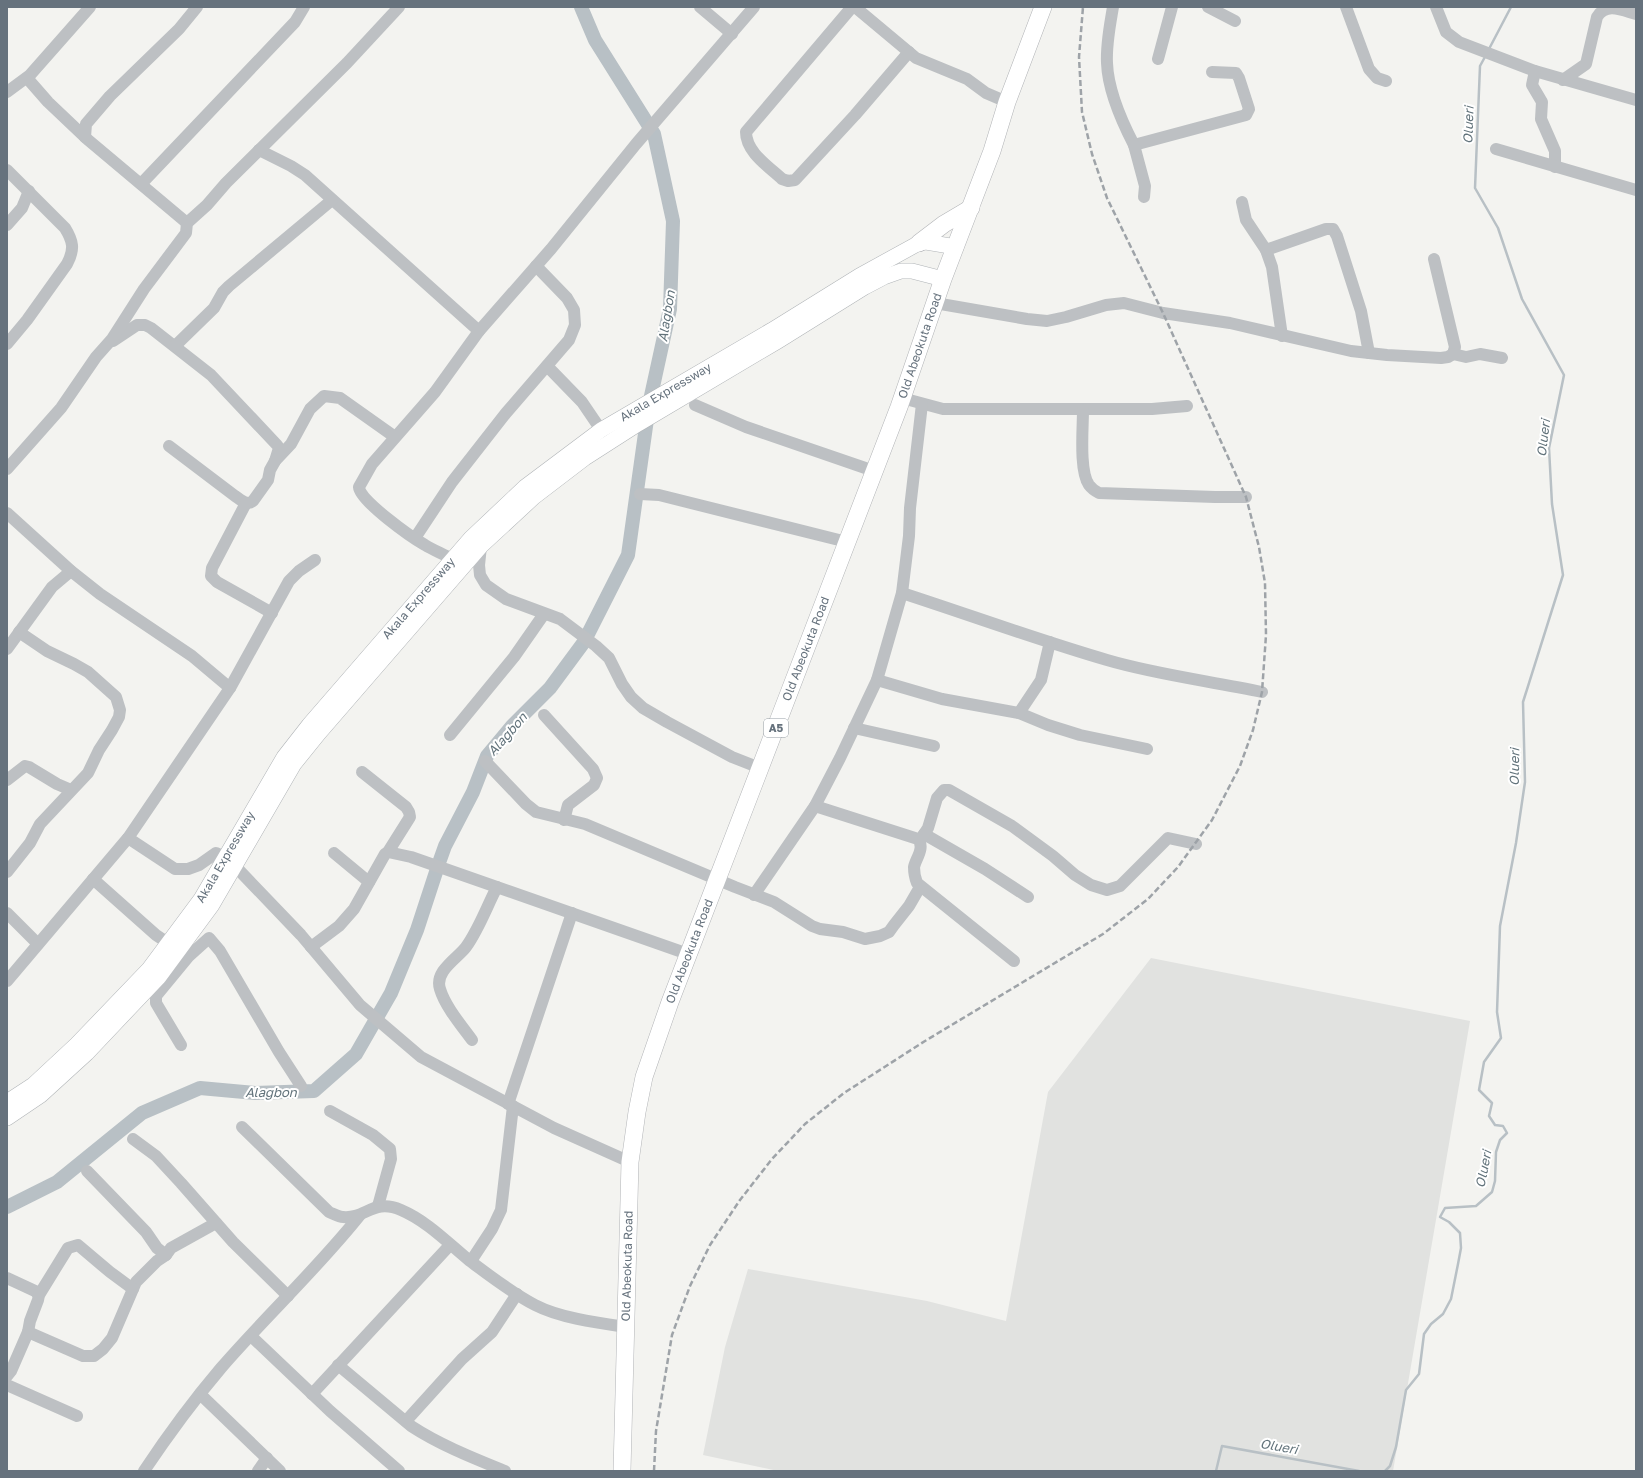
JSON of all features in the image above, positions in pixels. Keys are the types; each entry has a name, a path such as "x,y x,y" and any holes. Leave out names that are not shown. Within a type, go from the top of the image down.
{"highway":[{"name":"Old Abeokuta Road","path":"622,1471 630,1162 637,1112 644,1077 655,1042 688,954 902,398 943,279 971,208 1001,124 1007,102 1043,7"},
{"path":"919,243 944,224 971,208"}],"main road":[{"path":"919,243 926,242 956,247"},
{"name":"Akala Expressway","path":"660,404 772,330 859,276 919,243"},
{"name":"Akala Expressway","path":"7,1102 33,1085 82,1048 159,977 212,905 230,862 284,757 314,719 452,559 635,418 865,287 884,278 901,271 912,271 943,279"},
{"name":"Akala Expressway","path":"7,1118 41,1095 149,969 230,862 294,764 476,542 525,487 601,430 635,418"}],"street":[{"path":"85,137 86,124 119,87 179,29 197,7"},
{"path":"141,184 295,22 304,7"},
{"path":"7,469 61,408 96,357 108,344 144,288 186,233 187,223 207,205 226,183 347,63 399,7"},
{"path":"700,7 732,34"},
{"path":"452,559 415,538 391,522 362,496 359,487 363,477 372,464 435,392 479,331 536,266 636,144 754,7"},
{"path":"852,7 746,132 750,149 782,179 788,181 795,180 855,116 909,52"},
{"path":"855,7 916,58 967,79 986,93 1007,102"},
{"path":"1113,7 1107,41 1107,63 1111,87 1118,110 1134,145 1145,186 1144,198"},
{"path":"1158,59 1172,7"},
{"path":"1208,7 1235,21"},
{"path":"1346,7 1369,69 1377,78 1386,81"},
{"path":"1436,7 1446,32 1459,42 1535,71 1636,100"},
{"path":"1563,80 1586,64 1597,17 1601,12 1605,9 1611,8 1636,14"},
{"path":"7,92 27,78 83,10"},
{"path":"1535,71 1532,85 1542,102 1541,119 1555,151 1555,167"},
{"path":"1134,145 1246,115 1249,109 1240,78 1236,73 1212,72"},
{"path":"27,78 48,102 85,137 187,223"},
{"path":"74,126 86,124"},
{"path":"1496,149 1636,190"},
{"path":"259,150 291,166 305,176 479,331"},
{"path":"7,170 65,228 72,243 72,255 27,320 7,344"},
{"path":"7,225 22,208 29,191"},
{"path":"175,346 214,308 223,292 332,200"},
{"path":"1242,202 1246,220 1266,250 1274,278 1282,336"},
{"path":"1266,250 1326,229 1333,229 1337,236 1361,312 1369,353"},
{"path":"1434,259 1455,347 1453,354"},
{"path":"415,538 452,482 506,413 569,340 575,325 576,317 574,310 567,298 536,266"},
{"path":"935,303 1047,321 1110,304 1124,303 1163,313 1230,323 1351,351 1441,358 1448,357 1453,354 1466,357 1480,354 1502,358"},
{"path":"108,344 141,324 151,328 211,375 278,445 279,448 275,462"},
{"path":"547,366 582,402 601,430"},
{"path":"272,613 217,582 211,576 212,568 246,503 253,501 268,480 270,470 291,444 310,409 324,396 340,398 395,437"},
{"path":"902,398 943,408 1152,410 1187,406"},
{"path":"754,895 815,806 877,680 902,592 922,404"},
{"path":"695,405 746,426 874,471"},
{"path":"1083,410 1083,465 1088,484 1093,490 1099,493 1215,498 1246,497"},
{"path":"169,446 246,503"},
{"path":"640,494 659,495 847,542"},
{"path":"7,513 71,571 100,594 192,656 230,688"},
{"path":"476,542 480,575 486,585 506,599 560,619 602,651 609,658 631,697 643,708 732,757 760,768"},
{"path":"7,981 128,838 230,688 289,581 299,571 315,560"},
{"path":"7,872 30,844 40,824 88,773 99,750 119,717 119,703 116,697 88,672 47,651 11,639 52,588 71,571"},
{"path":"902,592 1108,661 1186,679 1232,685 1262,692"},
{"path":"450,735 514,657 544,614"},
{"path":"1019,713 1040,680 1050,642"},
{"path":"877,680 942,699 1019,713 1048,725 1080,735 1147,749"},
{"path":"544,715 593,769 597,778 594,785 568,806 564,820"},
{"path":"854,728 934,746"},
{"path":"485,761 532,809 544,815 585,824 717,880 774,902 812,926 820,929 843,932 865,939 880,936 889,932 909,906 920,887"},
{"path":"7,780 25,766 71,790"},
{"path":"311,947 339,926 354,909 385,854 388,852 410,817 406,807 362,772"},
{"path":"1014,961 920,887 917,883 914,873 914,865 920,852 922,837 928,828 938,798 944,790 948,790 1012,826 1053,856 1075,875 1091,885 1107,890 1120,886 1168,838 1196,844"},
{"path":"815,806 922,837 985,869 1028,897"},
{"path":"128,838 174,869 188,869 199,865 216,853 230,862 311,947 360,1005 420,1057 561,1131 630,1162"},
{"path":"388,852 411,857 497,886 688,954"},
{"path":"334,853 369,882"},
{"path":"93,879 156,935 168,943"},
{"path":"472,1040 450,1010 439,988 439,982 445,968 468,943 497,886"},
{"path":"7,913 38,944"},
{"path":"471,1261 492,1229 501,1210 511,1105 572,913"},
{"path":"198,925 220,951 279,1052 301,1086"},
{"path":"182,1046 156,1002 156,996 189,956 209,938"},
{"path":"330,1111 373,1135 390,1149 391,1159 378,1206"},
{"path":"242,1127 329,1212 343,1218 360,1215 378,1206 391,1207 402,1211 425,1224 471,1261 536,1306 582,1320 626,1327"},
{"path":"132,1140 156,1156 182,1182 233,1242 288,1296"},
{"path":"87,1172 146,1232 157,1248 166,1255"},
{"path":"144,1471 170,1433 221,1368 360,1215"},
{"path":"28,1332 83,1356 94,1356 103,1349 112,1338 136,1282 157,1261 166,1255 171,1248 216,1223"},
{"path":"312,1394 450,1244"},
{"path":"7,1376 11,1371 28,1332 30,1321 39,1295 68,1248 78,1245 133,1289"},
{"path":"7,1278 35,1291 39,1295"},
{"path":"406,1421 462,1359 492,1332 517,1294"},
{"path":"251,1336 312,1394 399,1471"},
{"path":"338,1365 406,1421 435,1440 470,1457 505,1471"},
{"path":"7,1385 77,1416"},
{"path":"200,1394 280,1471"},
{"path":"258,1471 266,1458"}],"shaded area":[{"path":"1151,958 1470,1021 1393,1471 778,1471 703,1455 725,1347 748,1269 927,1301 1006,1321 1048,1092"}],"waterway":[{"name":"Alagbon","path":"581,7 595,40 654,134 673,221 670,309 649,405 628,555 588,634"},
{"name":"Olueri","path":"1489,49 1511,7"},
{"name":"Olueri","path":"1385,1471 1390,1466 1396,1447 1406,1390 1419,1374 1424,1334 1431,1324 1443,1314 1451,1299 1461,1248 1460,1233 1449,1222 1440,1217 1445,1208 1476,1206 1492,1192 1495,1181 1496,1152 1500,1140 1507,1133 1503,1126 1495,1125 1489,1116 1492,1103 1479,1090 1484,1062 1501,1038 1497,1012 1500,926 1516,843 1525,782 1523,702 1563,575 1552,504 1549,448 1564,375 1522,299 1498,228 1475,188 1480,66 1486,55"},
{"name":"Alagbon","path":"440,860 445,846 473,792 487,756 512,726 550,688 584,642"},
{"name":"Alagbon","path":"7,1207 57,1182 142,1113 200,1088 255,1093 314,1091 356,1054 391,993 417,930 436,872"},
{"name":"Olueri","path":"1216,1471 1222,1446 1359,1471"}],"railway":[{"path":"654,1471 656,1431 672,1335 690,1286 710,1245 740,1200 772,1159 805,1124 844,1093 925,1041 1103,934 1148,899 1178,867 1212,820 1240,766 1253,730 1262,692 1266,635 1265,583 1259,547 1246,497 1163,313 1107,198 1092,154 1082,112 1079,57 1083,7"}]}
